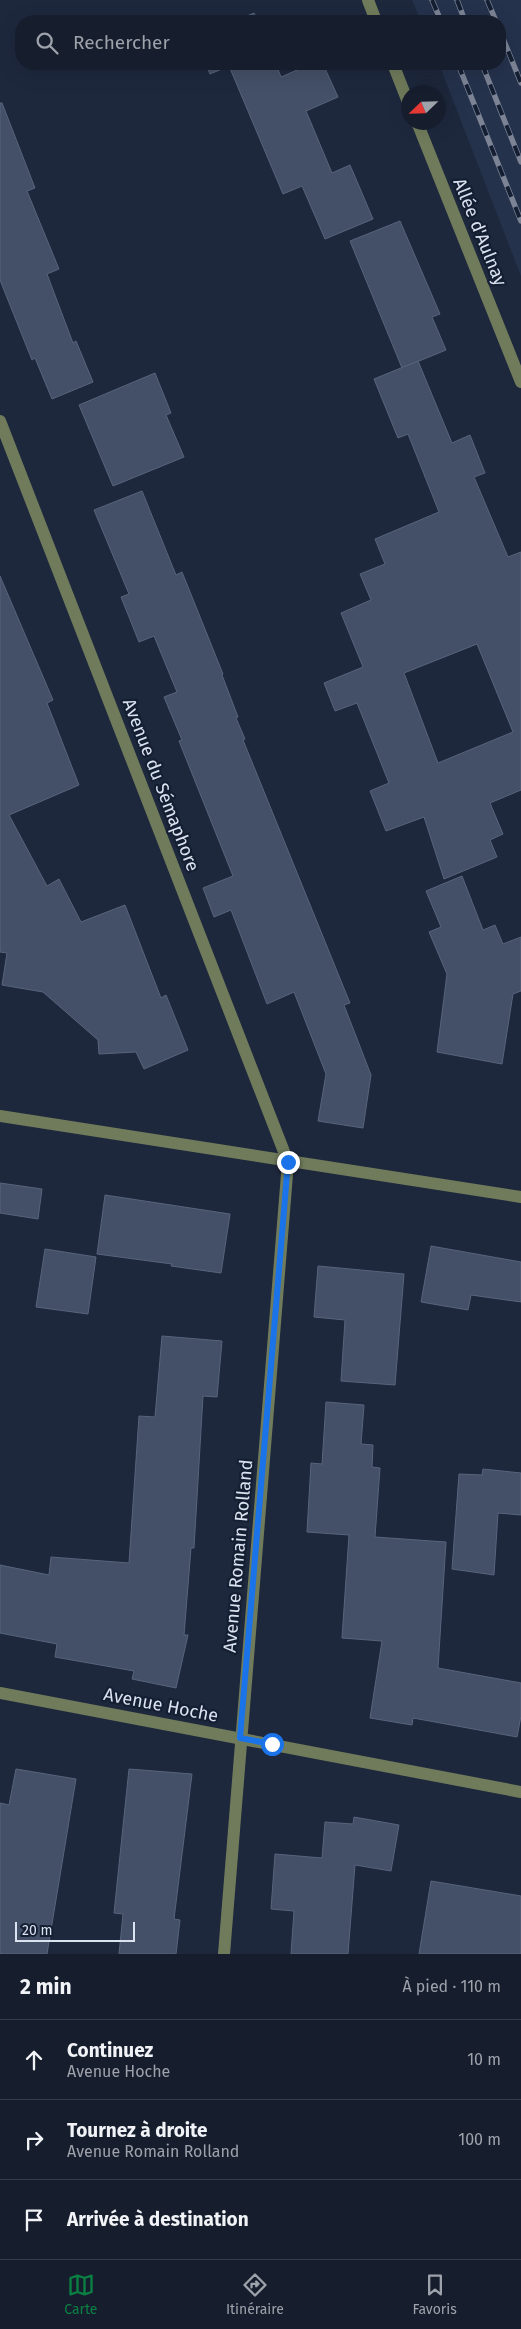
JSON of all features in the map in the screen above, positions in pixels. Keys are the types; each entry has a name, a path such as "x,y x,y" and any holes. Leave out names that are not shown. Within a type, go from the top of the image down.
{"street":[{"path":"368,0 374,15"},
{"path":"395,70 401,85"},
{"name":"Allée d'Aulnay","path":"420,130 521,382"},
{"name":"Avenue du Sémaphore","path":"0,421 288,1162"},
{"path":"0,1116 521,1197"},
{"name":"Avenue Romain Rolland","path":"224,1954 288,1162"},
{"name":"Avenue Hoche","path":"0,1693 521,1792"}],"shaded area":[{"path":"412,0 521,0 521,276 441,70 506,70 506,15 418,15"}],"building":[{"path":"208,70 220,70 210,74"},
{"path":"231,70 278,70 281,77 297,70 326,70 338,97 306,111 332,173 350,165 373,219 325,239 302,186 283,194"},
{"path":"0,103 2,103 35,188 27,191 59,269 47,274 73,343 76,341 93,382 52,399 35,358 32,360 0,280"},
{"path":"400,221 440,314 432,317 446,350 402,368 350,241"},
{"path":"418,361 452,443 470,435 485,473 474,477 508,557 521,552 521,790 490,803 503,834 490,840 497,857 444,879 424,817 386,831 370,791 389,783 357,703 335,711 324,683 363,667 341,613 371,600 360,574 385,564 375,539 439,512 408,434 398,438 374,379","holes":["477,644 513,732 438,763 404,673"]},
{"path":"155,373 171,413 166,415 184,457 113,486 79,405"},
{"path":"142,491 176,575 182,572 223,674 238,717 236,718 245,739 243,740 350,1003 344,1005 371,1075 363,1128 318,1121 326,1074 294,992 267,1004 231,910 214,917 203,888 233,876 179,741 182,740 164,697 177,692 154,636 139,642 121,597 129,594 94,510"},
{"path":"0,576 53,700 47,703 79,785 9,815 47,886 59,879 81,922 125,905 161,998 166,995 188,1050 144,1069 136,1052 99,1054 98,1040 43,992 2,985 7,953 0,952"},
{"path":"462,876 483,930 495,925 503,944 521,937 521,991 513,994 502,1064 437,1052 447,974 429,932 441,927 426,891"},
{"path":"0,1183 42,1189 38,1219 0,1213"},
{"path":"105,1195 230,1214 221,1273 97,1254"},
{"path":"431,1246 521,1262 521,1302 471,1295 468,1310 421,1302"},
{"path":"45,1249 96,1257 88,1314 36,1307"},
{"path":"318,1266 404,1274 395,1385 341,1381 345,1320 314,1317"},
{"path":"162,1336 222,1341 217,1397 203,1396 194,1548 191,1548 184,1635 188,1635 176,1688 132,1679 134,1671 55,1657 57,1644 0,1633 0,1565 49,1575 51,1557 129,1563 139,1416 155,1417"},
{"path":"326,1402 364,1405 361,1444 373,1445 372,1467 380,1468 375,1537 446,1542 438,1668 521,1683 521,1716 517,1737 413,1718 412,1725 370,1718 382,1641 342,1638 349,1535 307,1532 311,1463 322,1464"},
{"path":"483,1469 521,1473 521,1515 498,1513 494,1575 452,1569 459,1474 482,1475"},
{"path":"16,1769 76,1779 47,1954 0,1954 0,1803 9,1805"},
{"path":"129,1769 192,1774 174,1919 180,1920 176,1954 119,1954 123,1914 114,1913"},
{"path":"354,1817 399,1825 391,1871 355,1865 348,1954 291,1954 294,1911 271,1909 275,1854 322,1858 325,1822 353,1824"},
{"path":"431,1881 521,1896 521,1954 419,1954"}],"railway":[{"path":"432,0 438,15"},
{"path":"457,0 463,15"},
{"path":"487,0 493,15"},
{"path":"506,46 521,83"},
{"path":"460,70 521,221"},
{"path":"484,70 521,162"}],"route":[{"path":"272,1744 240,1738 288,1162"}]}
